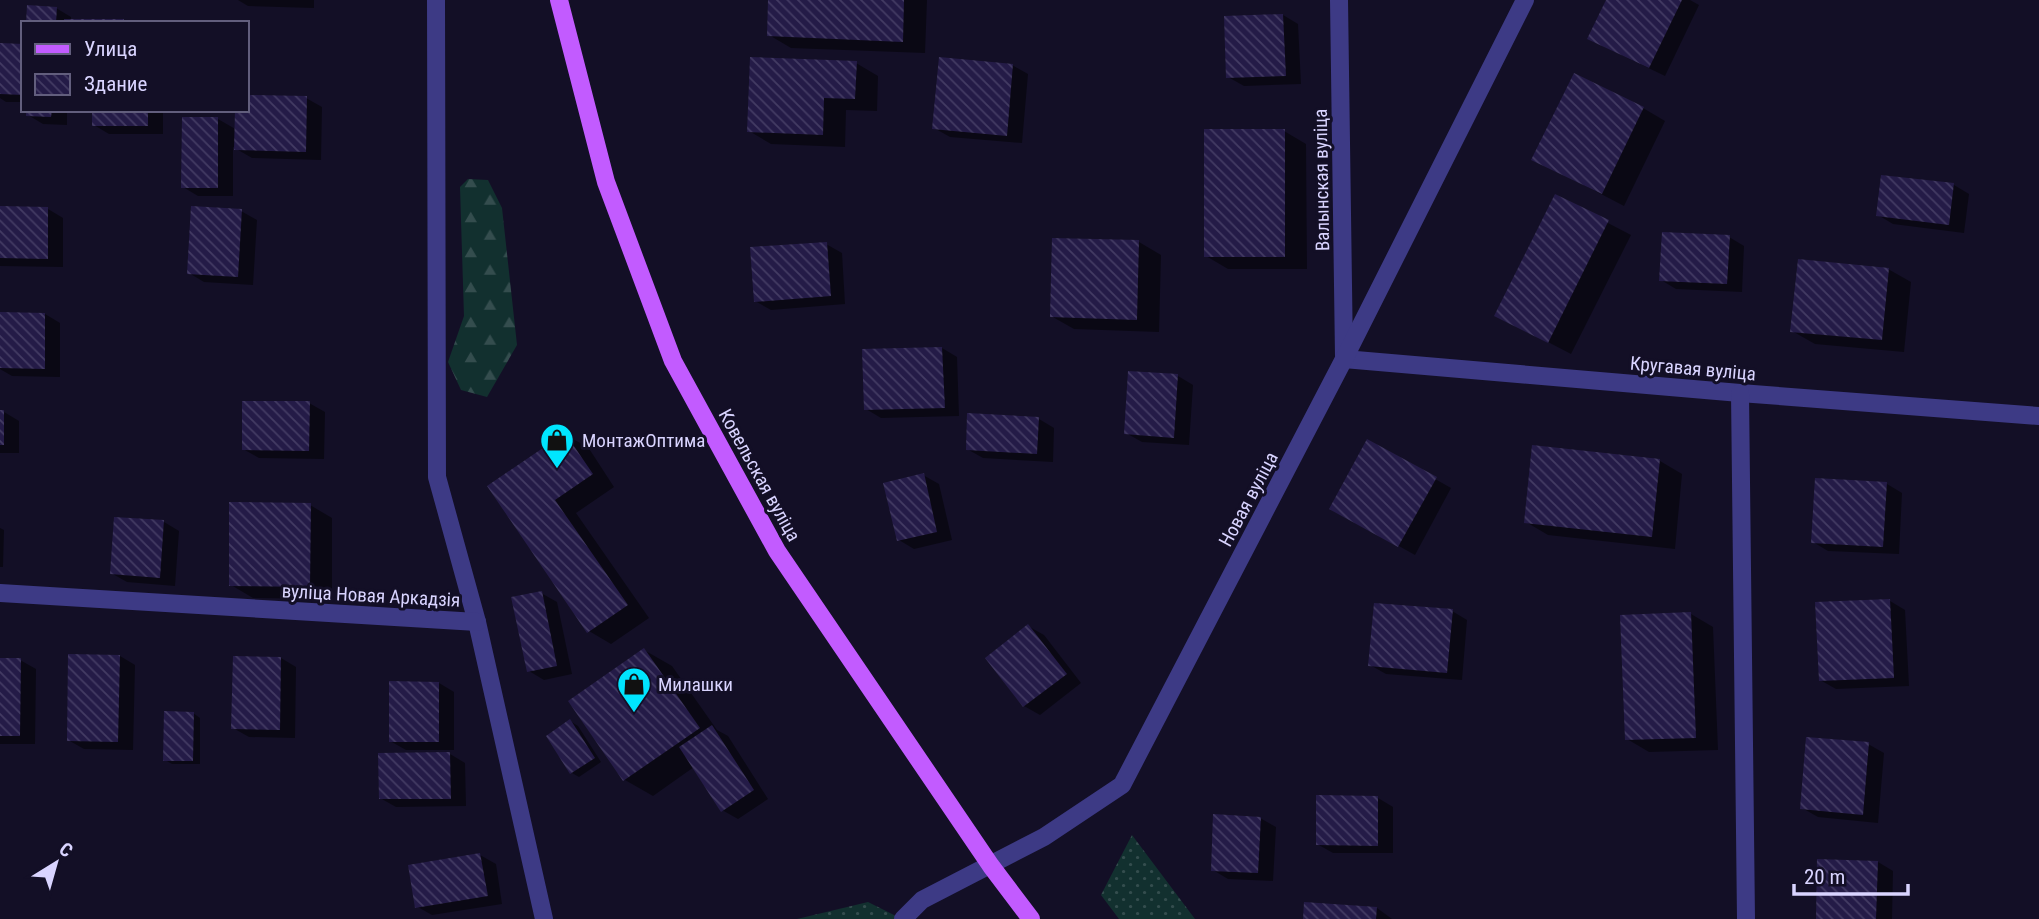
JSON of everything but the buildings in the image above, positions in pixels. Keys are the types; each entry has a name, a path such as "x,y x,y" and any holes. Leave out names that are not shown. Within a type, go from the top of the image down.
{"main road":[{"name":"Ковельская вуліца","path":"559,0 606,182 673,361 777,551 991,866 1031,919"}],"street":[{"path":"436,0 437,477 477,622"},
{"name":"Валынская вуліца","path":"1339,0 1345,359"},
{"name":"Новая вуліца","path":"903,919 922,900 1044,837 1122,785 1345,359 1525,0"},
{"name":"Кругавая вуліца","path":"1345,359 1740,393 2039,415"},
{"path":"1740,393 1746,919"},
{"name":"вуліца Новая Аркадзія","path":"0,593 477,622 544,919"}],"green space":[{"path":"468,179 488,180 502,208 517,345 487,397 461,390 448,362 464,316 460,187"},
{"path":"1132,835 1195,919 1119,919 1101,895"},
{"path":"868,902 902,919 797,919"}],"place":[{"name":"МонтажОптима","path":"557,470"},
{"name":"Милашки","path":"634,714"}]}
